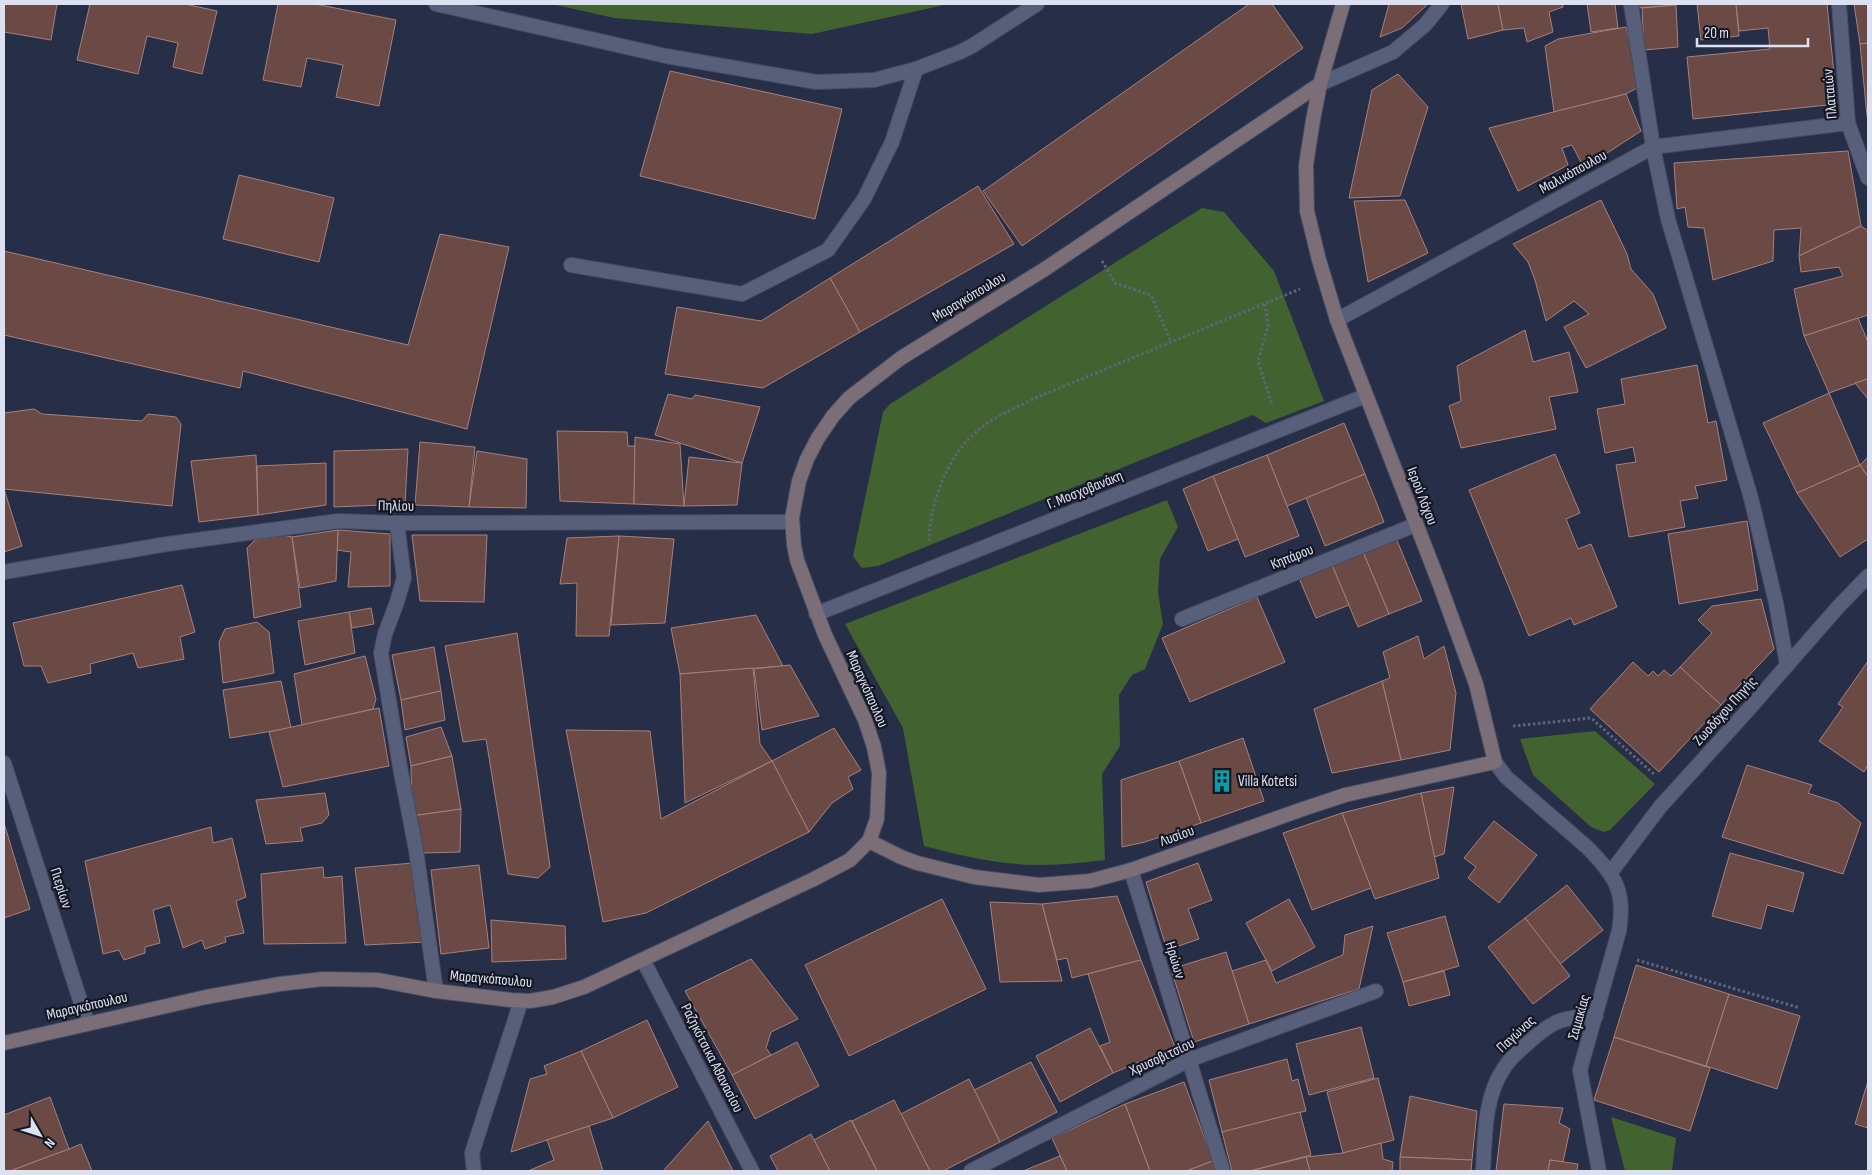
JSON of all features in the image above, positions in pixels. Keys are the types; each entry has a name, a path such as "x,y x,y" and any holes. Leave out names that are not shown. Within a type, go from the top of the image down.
{"main road":[{"path":"1320,84 1343,4"},
{"name":"Μαραγκόπουλου","path":"4,1042 206,996 323,979 378,980 436,991 521,1000 553,997 584,987 643,960 831,871 856,855 869,841 875,827 878,809 879,773 874,747 865,720 816,614 797,560 792,522 799,481 807,458 833,416 849,398 901,358 1002,297 1320,84"},
{"name":"Ιερού Λόχου","path":"1320,84 1308,150 1306,192 1307,211 1324,280 1365,396 1476,684 1495,762"},
{"name":"Λυσίου","path":"869,841 917,863 1003,882 1039,886 1090,881 1131,870 1302,808 1345,795 1495,762"}],"street":[{"path":"436,4 666,56 816,82 874,80 916,69 972,46 1037,4"},
{"path":"1320,84 1393,52 1425,25 1442,4"},
{"path":"1631,4 1653,147 1671,228 1751,498 1776,603 1787,665"},
{"name":"Πλαταιών","path":"1840,4 1848,123 1868,178"},
{"path":"571,264 742,294 828,250 864,199 892,142 916,69"},
{"name":"Μαλικόπουλου","path":"1337,320 1653,147 1848,123"},
{"name":"Γ. Μοσχοβανάκη","path":"816,614 1365,396"},
{"name":"Πηλίου","path":"4,572 167,544 338,521 792,522"},
{"path":"397,522 404,578 385,634 382,653 400,767 416,850 436,991"},
{"name":"Κηπάρου","path":"1182,619 1416,525"},
{"name":"Ζωοδόχου Πηγής","path":"1611,872 1660,808 1839,606 1868,576"},
{"name":"Ιερού Λόχου","path":"1495,762 1506,777 1588,848 1611,872"},
{"name":"Πιερίων","path":"4,763 87,1022"},
{"name":"Ηρώων","path":"1131,870 1223,1171"},
{"name":"Σαμακίας","path":"1599,1171 1580,1070 1619,931 1621,905 1618,888 1611,872"},
{"name":"Ραζηκότσικα Αθανασίου","path":"643,960 752,1171"},
{"name":"Χρυσοβιτσίου","path":"971,1171 1189,1060 1376,991"},
{"path":"474,1171 472,1153 521,1000"},
{"name":"Παγώνας","path":"1483,1171 1489,1109 1494,1086 1504,1068 1534,1037 1552,1024 1569,1017 1596,1016"}],"path":[{"path":"1090,239 1115,283 1151,295 1171,342"},
{"path":"930,569 929,530 942,485 950,465 974,432 1040,396 1324,280"},
{"path":"1264,304 1268,326 1258,361 1270,392 1279,431"},
{"path":"1487,728 1591,718 1674,792"},
{"path":"1612,953 1800,1008"}],"green space":[{"path":"552,4 949,4 812,34 614,18"},
{"path":"1202,208 1224,212 1274,271 1324,401 1266,423 1253,415 878,566 862,568 853,556 883,412 890,404"},
{"path":"1167,500 1178,527 1160,559 1158,592 1163,624 1145,669 1132,675 1119,695 1120,746 1102,774 1105,860 1035,865 1007,863 979,859 924,846 903,728 845,624"},
{"path":"1595,731 1655,784 1610,830 1604,832 1591,827 1533,775 1520,739"},
{"path":"1611,1117 1676,1138 1672,1171 1625,1171"}],"building":[{"path":"4,4 57,4 51,40 4,32"},
{"path":"90,4 185,4 217,11 202,74 173,67 178,43 147,36 138,74 77,60"},
{"path":"278,4 315,4 396,20 379,106 336,97 343,65 307,58 301,87 263,80"},
{"path":"1249,4 1272,4 1303,48 1022,246 983,191"},
{"path":"1389,4 1428,4 1402,28 1380,37"},
{"path":"1461,4 1498,4 1503,30 1468,39"},
{"path":"1498,4 1562,4 1563,7 1549,12 1553,32 1527,42 1524,28 1503,30"},
{"path":"1587,4 1615,4 1618,28 1591,32"},
{"path":"1637,4 1676,4 1676,5 1637,8"},
{"path":"1697,4 1736,4 1739,36 1701,40"},
{"path":"1736,4 1827,4 1837,104 1693,119 1687,57 1770,49 1768,28 1739,31"},
{"path":"1854,4 1868,4 1868,43 1860,44"},
{"path":"1676,5 1678,47 1644,50 1642,8"},
{"path":"1626,27 1641,86 1626,94 1554,112 1545,46 1558,39"},
{"path":"1868,43 1868,116 1867,116 1860,44"},
{"path":"670,71 842,109 815,219 640,176"},
{"path":"1398,74 1428,107 1400,196 1349,198 1372,90"},
{"path":"1626,94 1641,131 1584,168 1572,145 1562,148 1568,165 1518,191 1489,128"},
{"path":"1848,151 1861,226 1799,256 1801,228 1774,230 1773,261 1713,280 1704,228 1688,227 1685,207 1677,209 1674,163"},
{"path":"239,175 334,198 319,262 223,239"},
{"path":"978,186 1014,244 860,332 830,278"},
{"path":"1405,200 1428,253 1368,282 1354,201"},
{"path":"1601,200 1627,254 1631,269 1653,294 1666,328 1586,368 1564,327 1589,314 1574,301 1546,321 1528,262 1513,244"},
{"path":"1861,226 1868,231 1868,315 1804,336 1794,289 1843,276 1839,267 1801,272 1799,256"},
{"path":"440,234 509,247 467,429 243,371 240,388 4,335 4,251 408,345"},
{"path":"830,278 860,332 763,388 665,374 677,307 761,321"},
{"path":"1858,318 1868,342 1868,379 1829,393 1804,336"},
{"path":"1525,330 1533,362 1569,352 1578,392 1549,397 1556,429 1461,448 1449,406 1461,401 1457,366"},
{"path":"1697,365 1708,423 1716,421 1727,480 1695,486 1698,498 1680,501 1685,527 1629,537 1616,465 1636,462 1633,447 1605,453 1597,409 1625,404 1621,379"},
{"path":"1868,379 1868,399 1855,383"},
{"path":"1829,393 1860,465 1797,493 1763,423"},
{"path":"668,394 692,399 695,395 760,407 742,463 655,435"},
{"path":"34,409 42,414 142,421 148,414 176,417 181,424 172,506 4,489 4,413"},
{"path":"1344,423 1365,474 1287,506 1267,455"},
{"path":"557,431 627,432 628,446 635,446 634,504 560,501"},
{"path":"635,437 680,444 684,506 634,504"},
{"path":"420,442 475,447 469,507 415,505"},
{"path":"408,449 405,504 334,507 334,451"},
{"path":"477,451 527,459 526,508 469,507"},
{"path":"1555,454 1580,513 1566,519 1578,549 1591,544 1617,607 1574,625 1571,618 1529,636 1469,490"},
{"path":"256,455 258,515 199,522 191,461"},
{"path":"1267,455 1299,536 1245,557 1213,476"},
{"path":"689,457 742,463 737,505 684,506"},
{"path":"1868,457 1868,477 1860,465"},
{"path":"326,463 326,505 258,515 257,466"},
{"path":"1860,465 1868,477 1868,539 1840,557 1797,493"},
{"path":"1365,474 1384,522 1325,546 1306,498"},
{"path":"1213,476 1238,539 1208,551 1183,489"},
{"path":"4,489 22,546 4,552"},
{"path":"1747,521 1758,590 1679,604 1668,534"},
{"path":"338,530 390,534 390,586 348,587 351,552 337,550"},
{"path":"338,530 336,581 300,588 292,537"},
{"path":"283,535 292,537 301,607 254,618 247,548 255,540"},
{"path":"412,535 487,535 484,602 420,601"},
{"path":"619,536 674,539 665,623 611,625"},
{"path":"619,536 609,636 576,636 577,583 560,584 567,538"},
{"path":"1396,538 1422,601 1389,614 1363,552"},
{"path":"1363,552 1389,614 1358,627 1332,565"},
{"path":"1332,565 1349,605 1316,618 1299,578"},
{"path":"182,585 195,632 180,637 184,659 138,668 133,653 90,664 91,673 48,683 41,666 24,666 13,623"},
{"path":"1257,597 1285,662 1190,702 1162,638"},
{"path":"1761,599 1774,649 1721,705 1680,667 1712,633 1698,620 1712,606"},
{"path":"371,608 374,624 352,628 349,612"},
{"path":"349,612 355,653 305,665 298,621"},
{"path":"756,615 783,666 680,674 671,628"},
{"path":"257,622 269,632 274,673 223,683 219,642 225,629"},
{"path":"517,633 550,867 538,878 508,874 486,739 463,742 445,646"},
{"path":"1418,636 1424,659 1444,646 1456,693 1450,750 1401,760 1382,681 1390,678 1383,652"},
{"path":"434,647 441,691 401,700 392,655"},
{"path":"365,656 376,699 373,709 302,725 294,674"},
{"path":"1868,661 1868,765 1864,772 1819,741 1843,707 1838,704"},
{"path":"1633,662 1648,676 1653,671 1658,676 1664,670 1671,676 1680,667 1721,705 1659,772 1590,709"},
{"path":"790,665 819,716 762,730 754,669"},
{"path":"753,668 760,744 772,761 685,803 680,674"},
{"path":"281,681 291,728 230,738 223,690"},
{"path":"1382,681 1401,760 1332,773 1314,709"},
{"path":"441,691 445,720 405,730 401,700"},
{"path":"379,708 389,766 283,787 269,732"},
{"path":"441,727 452,756 411,766 406,737"},
{"path":"834,728 861,770 848,777 853,789 832,803 809,832 772,761"},
{"path":"566,730 650,731 661,819 772,761 809,832 646,913 603,922"},
{"name":"Villa Kotetsi","path":"1243,738 1264,801 1201,823 1179,761"},
{"path":"452,756 461,809 412,816 411,766"},
{"path":"1179,761 1201,823 1145,842 1122,847 1121,780"},
{"path":"1747,765 1812,785 1808,793 1838,803 1861,823 1843,874 1722,837"},
{"path":"1454,787 1444,854 1434,857 1421,793"},
{"path":"325,793 329,815 322,823 300,828 303,841 266,844 256,800"},
{"path":"1421,793 1439,878 1375,899 1342,813"},
{"path":"461,809 460,852 424,853 412,816"},
{"path":"1342,813 1371,888 1312,910 1283,833"},
{"path":"1494,821 1537,855 1499,903 1468,878 1476,867 1464,858"},
{"path":"4,823 30,909 4,918"},
{"path":"211,827 213,843 232,838 246,897 236,901 244,933 225,937 226,942 205,949 202,940 183,948 170,905 153,910 160,943 145,947 145,953 124,960 119,950 103,954 85,861"},
{"path":"1730,853 1804,873 1793,912 1767,905 1761,929 1712,916"},
{"path":"413,863 426,942 365,945 355,868"},
{"path":"1198,863 1212,900 1188,909 1199,939 1167,950 1146,882"},
{"path":"479,865 489,948 441,954 431,870"},
{"path":"323,867 324,878 342,876 346,943 264,944 261,874"},
{"path":"1567,885 1603,930 1560,964 1525,918"},
{"path":"1117,896 1141,960 1072,978 1067,958 1057,960 1042,904"},
{"path":"942,899 986,989 849,1056 805,965"},
{"path":"1289,899 1315,947 1272,971 1246,923"},
{"path":"990,902 1042,904 1062,981 1000,982"},
{"path":"1445,916 1459,966 1403,982 1387,933"},
{"path":"1525,918 1570,976 1533,1004 1488,947"},
{"path":"491,920 565,926 566,959 492,962"},
{"path":"1373,926 1359,989 1249,1024 1232,971 1266,960 1276,983 1343,955 1345,935"},
{"path":"1226,952 1249,1024 1194,1042 1171,969"},
{"path":"751,959 798,1019 771,1032 766,1048 771,1055 732,1075 685,991"},
{"path":"1141,960 1175,1047 1113,1073 1100,1046 1110,1042 1088,974"},
{"path":"1636,965 1729,994 1706,1066 1614,1037"},
{"path":"1444,971 1450,995 1409,1006 1403,982"},
{"path":"1729,994 1800,1016 1777,1089 1706,1066"},
{"path":"647,1020 678,1087 613,1118 581,1051"},
{"path":"1361,1027 1374,1078 1309,1095 1296,1044"},
{"path":"1090,1028 1113,1073 1060,1102 1036,1056"},
{"path":"1614,1037 1710,1068 1690,1131 1594,1100"},
{"path":"797,1042 819,1086 755,1119 732,1075"},
{"path":"581,1051 613,1118 511,1152 530,1079 547,1074 544,1066"},
{"path":"1287,1059 1292,1081 1298,1079 1306,1111 1222,1132 1209,1080"},
{"path":"1031,1062 1057,1112 1000,1142 974,1090"},
{"path":"1378,1078 1394,1140 1343,1153 1327,1092"},
{"path":"969,1079 1000,1142 943,1171 930,1171 901,1114"},
{"path":"1868,1081 1868,1128 1855,1124"},
{"path":"1184,1082 1213,1161 1186,1171 1150,1171 1125,1104"},
{"path":"1410,1096 1477,1111 1472,1160 1400,1157"},
{"path":"50,1097 69,1149 10,1171 4,1171 4,1115"},
{"path":"894,1100 930,1171 877,1171 852,1121"},
{"path":"1125,1104 1150,1171 1067,1171 1052,1138"},
{"path":"1504,1104 1563,1108 1559,1123 1570,1129 1563,1162 1550,1160 1548,1171 1496,1171"},
{"path":"1300,1112 1311,1155 1250,1171 1232,1171 1222,1132"},
{"path":"851,1120 877,1171 830,1171 814,1140"},
{"path":"708,1121 733,1171 663,1171"},
{"path":"589,1126 603,1171 528,1171 554,1160 547,1140"},
{"path":"811,1134 830,1171 778,1171 770,1156"},
{"path":"1381,1143 1383,1159 1393,1162 1392,1171 1310,1171 1306,1157 1343,1153"},
{"path":"81,1144 92,1171 10,1171 69,1149"},
{"path":"1060,1156 1067,1171 1023,1171"},
{"path":"1306,1157 1310,1171 1250,1171"},
{"path":"1400,1157 1472,1160 1471,1171 1400,1171"},
{"path":"1550,1160 1578,1164 1577,1171 1548,1171"},
{"path":"1213,1161 1215,1171 1186,1171"}],"place":[{"name":"Villa Kotetsi","path":"1222,781"}]}
